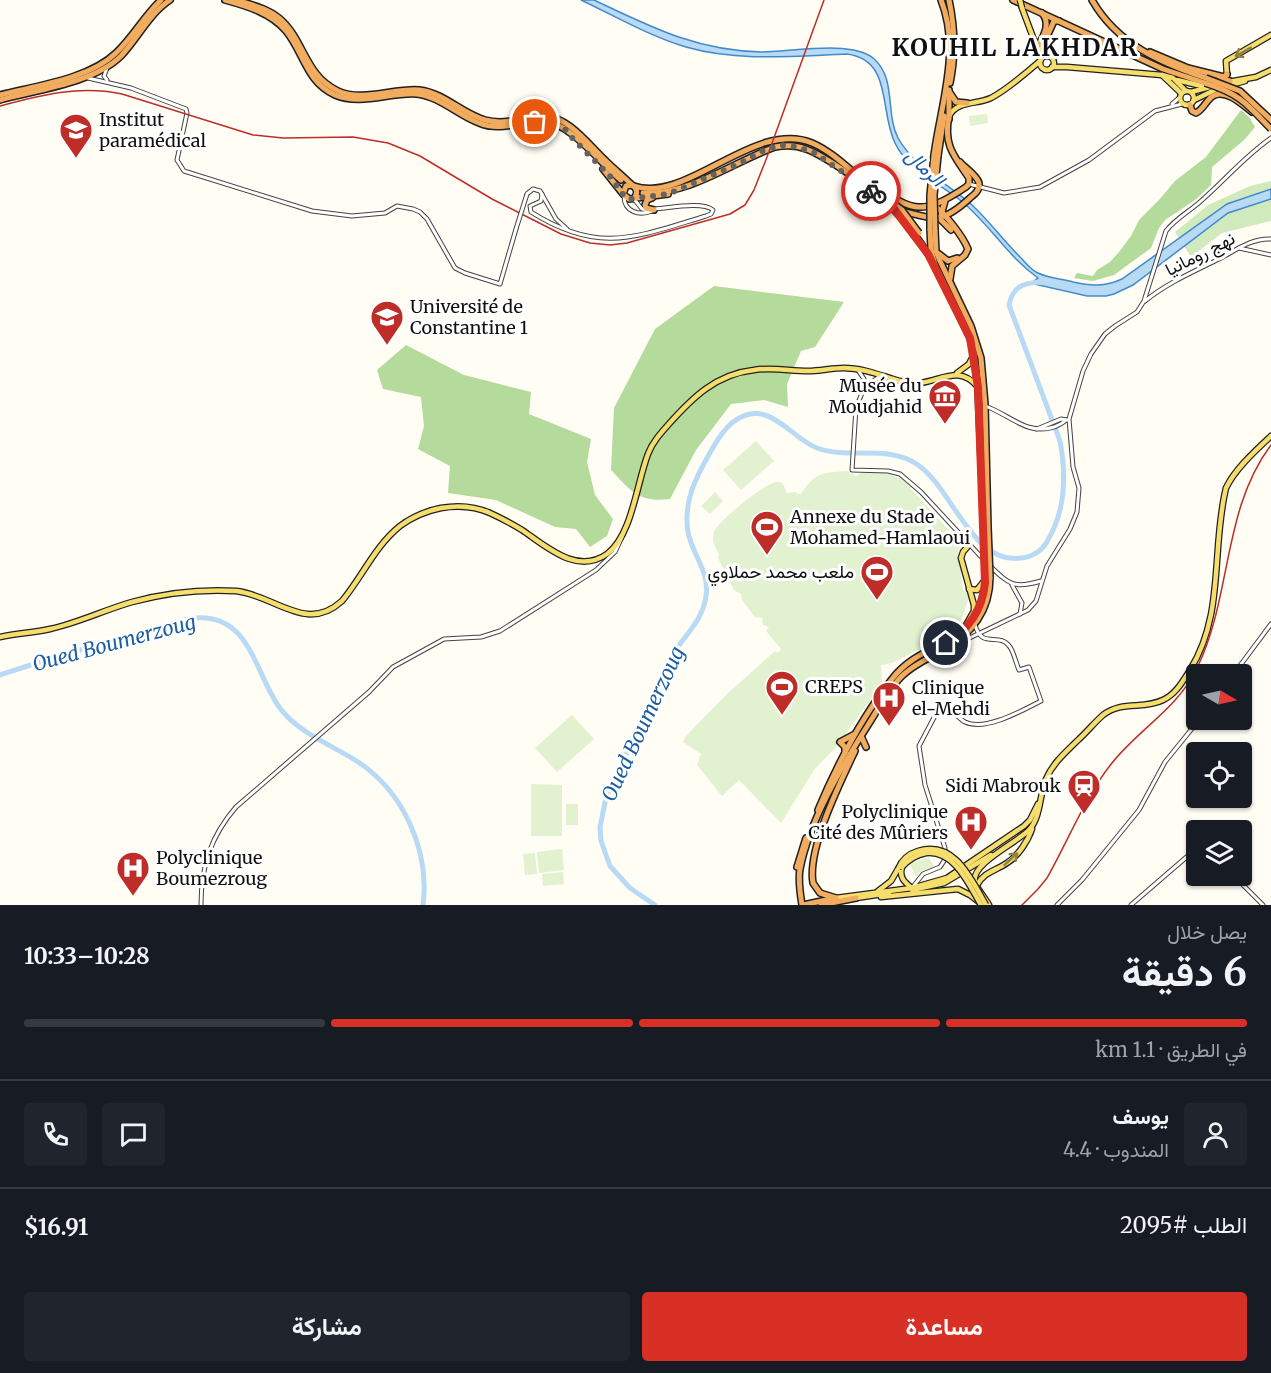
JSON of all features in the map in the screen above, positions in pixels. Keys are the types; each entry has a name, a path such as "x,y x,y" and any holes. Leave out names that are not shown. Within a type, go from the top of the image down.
{"highway":[{"path":"0,98 66,78 107,61 121,49 161,0"},
{"path":"0,98 85,77 107,68 121,56 155,13 170,0"},
{"path":"225,0 263,14 280,25 289,36 312,77 336,95 358,99 419,94 438,100 470,120 485,125 509,127 545,121 565,129 621,180"},
{"path":"237,0 269,12 284,23 296,39 314,72 337,90 358,94 420,90 440,95 469,113 486,120 510,122 544,116 556,119 571,128 633,185 637,193 634,198"},
{"path":"935,265 931,250 934,195 950,57 950,33 941,0"},
{"path":"937,154 955,46 953,20 948,0"},
{"path":"1015,0 1163,69 1232,93 1252,108 1271,129"},
{"path":"1092,0 1115,29 1137,48 1208,84 1240,91 1271,120"},
{"path":"1038,46 1047,22 1041,12"},
{"path":"1043,58 1045,39 1054,21 1060,21"},
{"path":"1137,48 1181,65 1228,78"},
{"path":"949,90 956,102 967,103"},
{"path":"894,209 927,217 948,216 975,194 979,187 977,180 955,152 950,134 949,90"},
{"path":"1190,105 1193,112 1198,112 1212,97 1218,94 1226,95 1261,118"},
{"path":"623,195 624,187 633,185 648,189 667,186 768,141 786,138 811,142 903,204 914,208 927,208 945,201 968,186 969,178 955,160 950,149 947,130 949,116"},
{"path":"565,129 609,175 623,195 629,199 660,196"},
{"path":"654,210 646,208 646,201 738,164 765,150 786,145 813,152 894,209 935,265 967,331 974,354 986,527"},
{"path":"937,154 945,147 950,149"},
{"path":"847,167 903,210 919,233 926,235 932,229"},
{"path":"643,193 663,192 688,185"},
{"path":"941,215 945,201"},
{"path":"935,206 964,249 962,255 950,261 944,259 936,251"},
{"path":"927,208 925,213 927,217"},
{"path":"948,216 968,249 965,255 951,267 951,284"},
{"path":"801,905 800,871 810,837 837,777 894,684 906,671 959,641 975,625 987,600 984,375 976,337 936,251 932,229"},
{"path":"801,905 796,872 801,851 843,758 898,672 917,658 946,643 962,632 971,622 980,606 987,577"},
{"path":"843,758 845,749 840,742 859,736 867,728"},
{"path":"836,898 820,893 813,883 814,860 830,808 858,746 861,744 866,747 859,736"},
{"path":"801,905 836,898"},
{"path":"821,905 856,898"},
{"path":"840,905 856,898"}],"main road":[{"path":"1015,0 1022,8 1043,58 1040,66 1043,69"},
{"path":"1032,36 1039,37 1044,33"},
{"path":"1228,78 1226,61 1271,35"},
{"path":"1043,58 1067,67"},
{"path":"949,116 956,108 967,103 990,98 1043,58"},
{"path":"1052,68 1053,61"},
{"path":"1024,74 1043,69 1067,67 1162,75 1208,84 1220,84 1228,78 1256,77"},
{"path":"1173,78 1184,94 1182,104 1190,105 1194,100 1216,89 1271,70"},
{"path":"1162,75 1194,100"},
{"path":"1184,94 1208,84"},
{"path":"948,376 966,368 974,354"},
{"path":"0,637 48,630 152,597 203,591 246,593 263,597 303,614 318,614 335,608 342,601 384,543 399,527 415,516 444,508 464,506 489,513 520,529 558,555 577,561 593,560 602,557 614,548 623,533 649,451 660,433 683,406 701,392 728,377 753,370 858,370 914,384 959,375 967,377 978,387"},
{"path":"870,897 934,886 955,878 1024,831 1033,821 1046,780 1055,763 1104,715 1115,707 1162,701 1170,696 1184,680 1203,644 1213,606 1226,489 1232,477 1271,436"},
{"path":"962,632 974,611 974,599 961,558 969,546"},
{"path":"969,589 977,590 987,577"},
{"path":"977,885 983,876 1012,860 1031,834 1040,799"},
{"path":"836,898 912,888 947,878 1016,833 1030,820 1040,799"},
{"path":"984,905 975,878 978,869 1027,833 1035,822"},
{"path":"875,892 891,881 912,857 925,853 948,858 958,868 984,905"},
{"path":"900,868 904,881 912,888"},
{"path":"856,898 958,889 984,905"}],"street":[{"path":"107,68 104,76 114,83"},
{"path":"85,77 114,83 186,109 177,160 184,171 312,212 352,216 385,213 397,206 413,209 422,213 427,219 454,267 465,273 500,284 527,194 535,189 542,194 556,219 570,232"},
{"path":"1168,106 1184,94"},
{"path":"968,186 1004,193 1045,185 1089,160 1155,111 1182,104"},
{"path":"1144,301 1166,231 1170,225 1203,199 1234,168 1271,138"},
{"path":"542,194 541,201 530,206 530,211 570,232 597,239 628,238 706,216 713,210 702,206 643,210 634,198"},
{"path":"623,195 625,205 634,212 646,213 654,210"},
{"name":"نهج رومانيا","path":"1067,420 1091,354 1111,329 1135,313 1144,301 1170,284 1238,248 1271,239"},
{"path":"1238,248 1271,255"},
{"path":"858,370 864,379 864,388 856,408 852,470 888,471 900,474 921,492 969,546 1012,585 1022,603 1020,614"},
{"path":"864,388 873,379 882,375"},
{"path":"985,406 1003,413 1025,427 1036,429 1045,430 1061,425 1067,420"},
{"path":"1036,429 1060,420 1067,420"},
{"path":"945,649 1020,614 1031,608 1036,601 1050,560 1071,529 1077,512 1079,488 1073,466 1067,420"},
{"path":"201,905 205,866 217,831 236,807 369,692 393,668 432,645 450,638 481,637 494,634 607,561 618,548 623,533"},
{"path":"1012,585 1028,585 1042,580"},
{"path":"1241,664 1271,624"},
{"path":"912,888 923,874 940,867 944,861 945,848 925,785 920,746 938,710 946,707 967,723 981,725 1041,700 1029,667 1018,670 1010,647 1005,643 982,637 978,634 975,625"},
{"path":"1058,905 1082,880 1138,810 1165,762 1190,730"},
{"path":"1131,905 1186,858"},
{"path":"921,877 927,884"},
{"path":"1244,886 1263,905"}],"green space":[{"path":"1241,110 1255,127 1244,140 1212,167 1211,185 1195,200 1165,220 1151,248 1114,275 1093,281 1074,278 1077,273 1093,276 1097,270 1110,262 1131,236 1139,220 1175,181 1206,157"},
{"path":"987,114 988,123 970,126 969,116"},
{"path":"1271,181 1271,221 1222,233 1191,257 1175,232 1208,205 1250,186"},
{"path":"714,286 844,302 815,347 801,351 787,384 788,407 764,400 731,404 696,450 670,499 659,500 643,497 630,489 611,470 614,408 655,329"},
{"path":"406,345 464,375 531,392 529,414 591,439 587,462 595,495 613,519 607,536 590,547 576,529 555,527 496,500 448,493 450,466 418,449 424,426 421,397 383,389 377,370"},
{"path":"756,441 774,461 741,490 723,470"},
{"path":"847,471 856,476 861,473 887,473 903,480 963,546 958,551 963,590 969,594 969,598 962,618 945,636 892,663 881,665 882,683 837,746 814,770 781,823 739,780 722,796 697,765 701,754 683,742 685,737 726,695 775,651 778,653 781,649 766,631 769,627 763,625 762,618 755,617 742,600 741,594 734,590 718,558 719,554 713,535 717,527 733,511 773,483 782,484 787,493 801,494 811,481 820,475"},
{"path":"715,492 723,501 710,514 701,506"},
{"path":"572,715 594,739 557,772 535,748"},
{"path":"531,784 562,785 562,836 531,836"},
{"path":"566,804 578,804 578,825 566,825"},
{"path":"562,849 564,870 539,873 537,852"},
{"path":"535,853 537,874 525,875 523,854"},
{"path":"929,857 934,867 920,872 916,877 910,864"},
{"path":"563,872 564,884 543,886 542,874"}],"water":[{"path":"581,0 594,0 675,36 716,47 762,52 836,48 850,49 873,58 885,75 894,128 905,149 922,167 972,205 1035,272 1046,276 1091,285 1116,282 1227,204 1271,189 1271,199 1228,213 1133,285 1114,294 1087,296 1034,284 1038,278 1016,259 970,209 915,168 900,152 890,130 878,76 872,66 862,58 847,54 766,57 706,52 659,37"}],"waterway":[{"name":"Oued Boumerzoug","path":"655,905 630,888 610,866 601,841 600,827 606,798 673,654 697,620 704,605 707,587 690,540 687,510 696,480 716,443 733,422 746,415 757,414 778,421 817,448 842,453 894,455 906,459 918,465 930,476 964,523 989,550 1004,557 1021,558 1034,554 1047,542 1059,515 1062,503 1063,465 1060,441 1009,305 1013,294 1020,287 1029,283 1041,282"},
{"name":"Oued Boumerzoug","path":"0,675 183,620 206,618 222,622 235,630 245,642 274,700 283,712 308,733 355,760 387,788 410,823 417,843 422,863 423,905"}],"tram line":[{"path":"0,106 60,92 106,91 253,135 283,138 353,137 388,143 420,156 492,199 561,234 590,243 610,245 627,243 730,214 745,205 754,190 767,157 824,0"}],"railway":[{"path":"1022,905 1047,878 1086,804 1112,763 1180,695 1197,668 1216,612 1235,525 1244,497 1255,470 1271,445"}],"way so far":[{"path":"535,122 550,122 565,129 629,199 668,194 781,145 813,152 871,191"}],"place":[{"name":"Institut paramédical","path":"76,159"},
{"name":"Université de Constantine 1","path":"387,346"},
{"name":"Musée du Moudjahid","path":"945,425"},
{"name":"Annexe du Stade Mohamed-Hamlaoui","path":"767,556"},
{"name":"ملعب محمد حملاوي","path":"877,601"},
{"name":"CREPS","path":"782,716"},
{"name":"Clinique el-Mehdi","path":"889,727"},
{"name":"Sidi Mabrouk","path":"1084,815"},
{"name":"Polyclinique Cité des Mûriers","path":"971,851"},
{"name":"Polyclinique Boumezroug","path":"133,897"}],"district":[{"name":"KOUHIL LAKHDAR","path":"1015,48"}],"route":[{"path":"871,191 894,209 935,265 964,324 974,354 978,387 985,583 983,598 971,622 958,636 946,643"}],"water label":[{"name":"الرمال","path":"925,167"}]}
